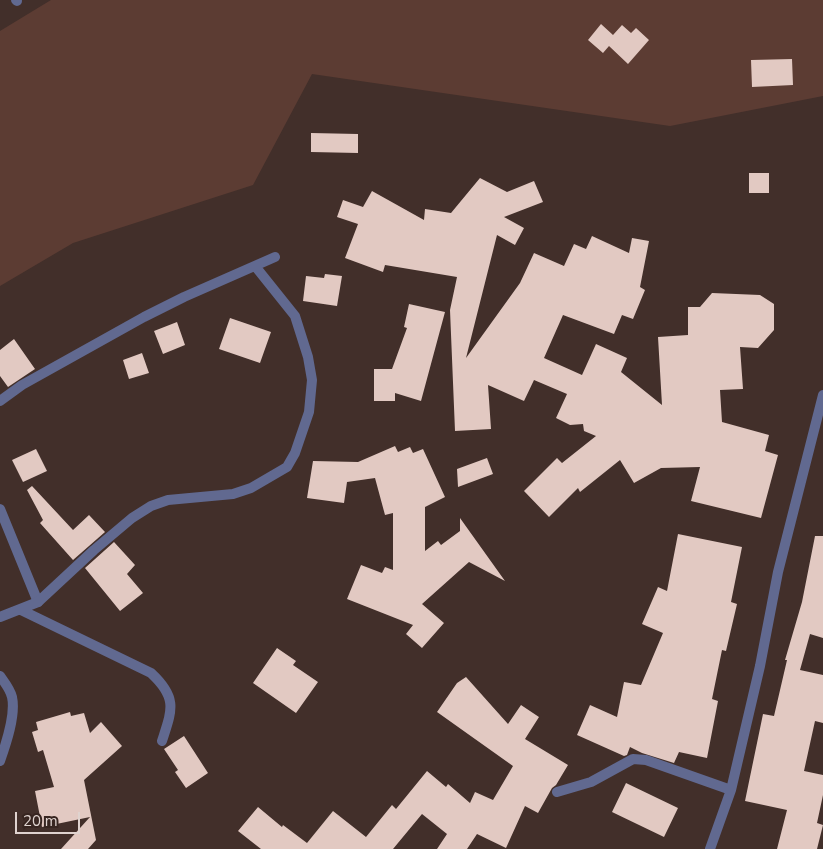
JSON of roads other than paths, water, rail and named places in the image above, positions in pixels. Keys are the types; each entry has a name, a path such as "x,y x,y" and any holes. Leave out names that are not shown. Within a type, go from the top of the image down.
{"street":[{"path":"0,400 22,385 144,317 184,297 275,257"},
{"path":"0,617 38,602 94,550 132,518 151,506 168,500 233,494 251,488 287,467 295,453 309,412 312,380 308,357 295,316 255,266"},
{"path":"710,849 731,790 760,666 778,572 823,395"},
{"path":"0,509 38,602"},
{"path":"21,610 136,665 151,673 162,682 170,696 171,714 162,741"},
{"path":"0,676 12,697 8,735 0,762"},
{"path":"557,792 591,782 633,759 646,760 731,790"}]}
